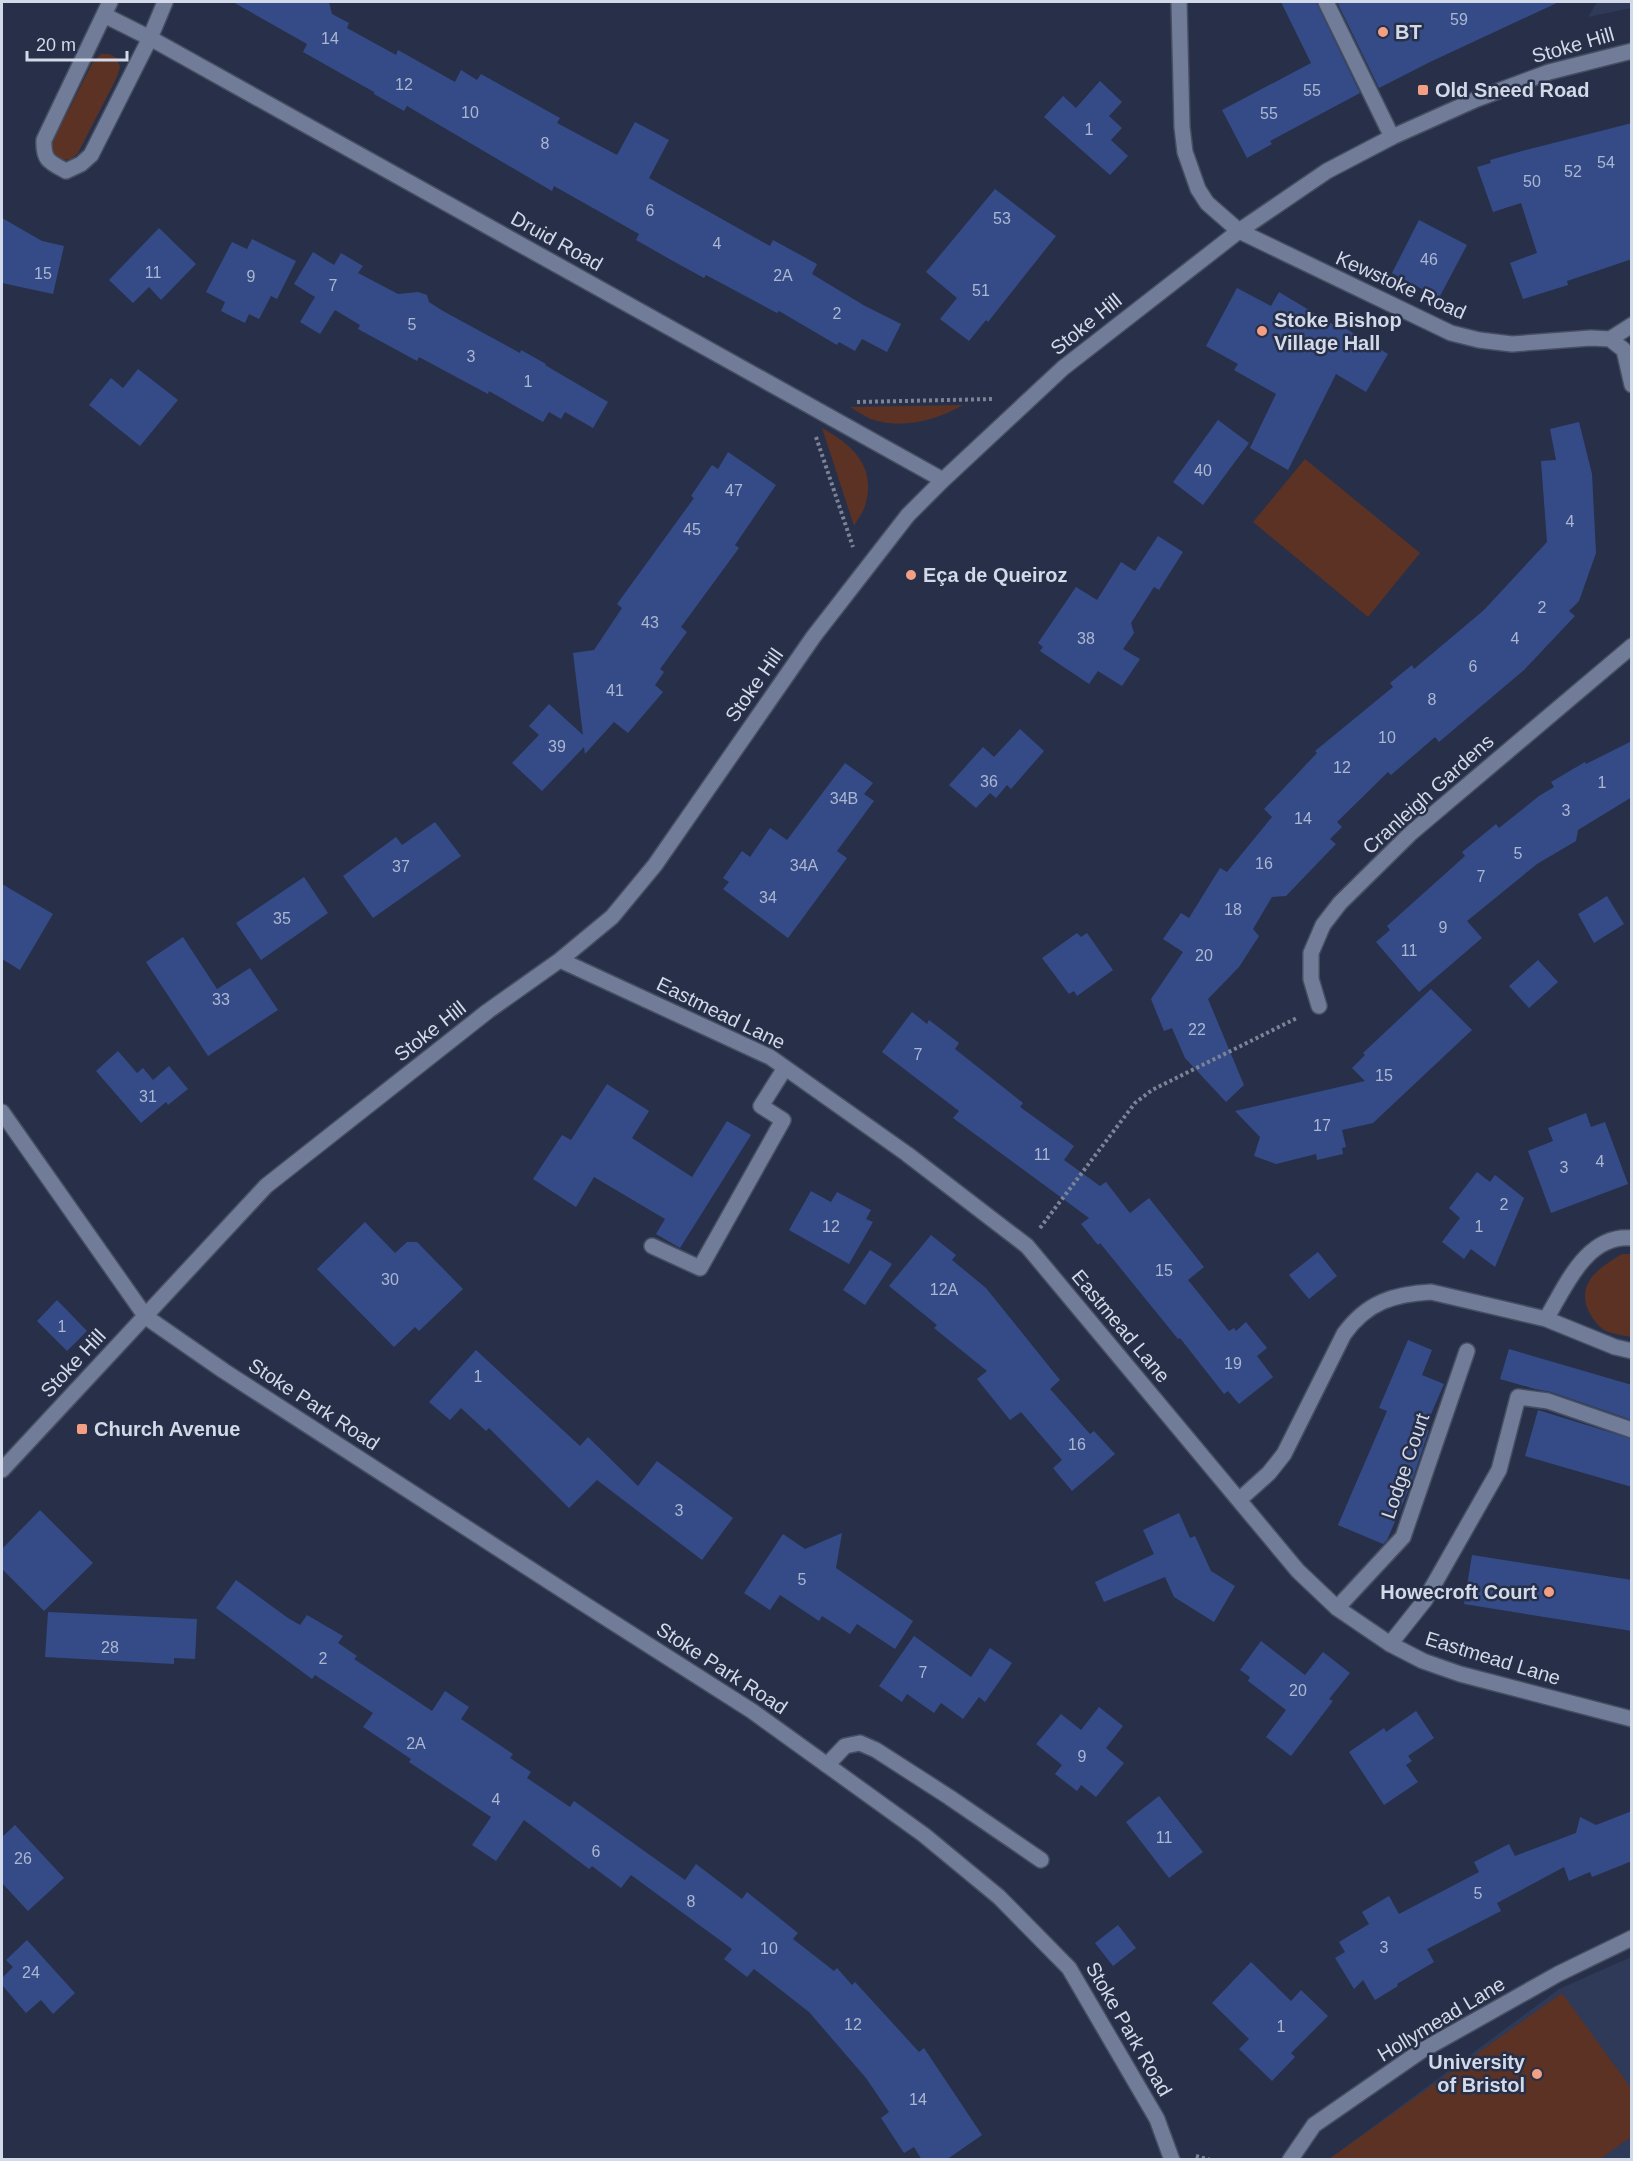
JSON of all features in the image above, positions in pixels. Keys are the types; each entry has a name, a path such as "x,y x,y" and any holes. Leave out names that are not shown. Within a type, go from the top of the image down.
{"street":[{"name":"Druid Road","path":"165,2 150,38 91,155 81,164 66,171 46,158 44,140 107,8 150,38 943,480"},
{"path":"1179,2 1182,127 1185,152 1198,189 1207,203 1239,231"},
{"path":"1326,2 1392,137"},
{"name":"Stoke Hill","path":"2,1470 266,1186 488,1011 560,960 612,917 655,865 814,636 908,515 1062,368 1239,231 1328,171 1392,137 1477,99 1549,72 1632,51"},
{"name":"Kewstoke Road","path":"1239,231 1450,333 1479,340 1512,344 1591,338 1610,339"},
{"path":"1632,325 1610,339 1624,350 1632,385"},
{"name":"Cranleigh Gardens","path":"1319,1006 1311,979 1311,953 1323,925 1340,903 1411,833 1632,646"},
{"name":"Eastmead Lane","path":"560,960 770,1056 907,1154 1027,1246 1298,1571 1337,1608 1390,1644 1460,1674 1632,1719"},
{"path":"652,1246 700,1268 783,1120 761,1106 785,1068"},
{"path":"2,1113 146,1317"},
{"path":"1546,1319 1577,1267 1595,1247 1619,1237 1632,1238"},
{"path":"1239,1500 1269,1473 1284,1454 1344,1334 1354,1320 1369,1307 1412,1293 1431,1292 1546,1319 1615,1347 1632,1351"},
{"name":"Stoke Park Road","path":"146,1317 224,1371 752,1711 924,1835 999,1898 1069,1968 1156,2119 1172,2160"},
{"name":"Lodge Court","path":"1337,1608 1403,1537 1467,1351"},
{"path":"1390,1644 1425,1600 1499,1470 1518,1397 1548,1401 1632,1430"},
{"path":"827,1764 845,1746 860,1743 876,1750 1041,1860"},
{"name":"Hollymead Lane","path":"1290,2160 1314,2125 1421,2051 1558,1974 1632,1938"}],"path":[{"path":"1027,1246 1135,1103 1152,1090 1319,1006"}],"shaded area":[{"path":"1597,2 1631,2 1631,8 1588,17"},
{"path":"101,54 109,54 117,58 120,67 117,77 78,153 71,159 62,160 53,155 51,145 93,62"},
{"path":"963,405 931,419 895,424 871,419 850,407"},
{"path":"822,428 852,450 865,469 868,492 864,509 854,526"},
{"path":"1305,459 1420,553 1368,617 1253,522"},
{"path":"1622,1254 1631,1254 1631,1337 1604,1330 1595,1322 1585,1302 1587,1284 1592,1277 1598,1270"},
{"name":"University of Bristol","path":"1631,1957 1631,2159 1328,2160 1559,1989"},
{"name":"University of Bristol","path":"1562,1993 1631,2088 1631,2137 1600,2159 1329,2159"}],"building":[{"path":"233,2 329,2 332,14 349,23 347,28 396,55 398,50 455,82 461,70 477,80 481,74 560,118 557,123 617,155 635,122 669,140 649,178 770,246 773,240 817,264 812,274 865,306 901,324 887,352 862,339 855,351 839,342 837,345 779,311 777,313 706,275 704,278 636,240 639,234 554,186 552,191 407,106 404,111 374,94 303,52 307,44"},
{"path":"1281,2 1316,2 1360,93 1270,141 1272,144 1247,158 1222,110 1311,63"},
{"path":"1337,2 1559,2 1379,88"},
{"path":"1100,81 1122,102 1109,116 1122,128 1111,140 1128,156 1110,175 1044,117 1063,96 1076,108"},
{"path":"1632,123 1632,259 1567,281 1568,285 1523,299 1510,263 1537,253 1521,203 1493,212 1477,167 1491,163 1490,160"},
{"path":"995,189 1056,236 988,322 986,320 969,341 940,319 957,298 926,272"},
{"path":"2,218 42,241 64,246 53,294 2,283"},
{"path":"1419,220 1467,245 1439,298 1392,273"},
{"path":"159,228 196,264 161,300 149,287 133,303 109,280"},
{"path":"252,239 296,261 277,299 271,296 259,319 249,314 245,323 221,311 225,302 206,292 232,242 247,249"},
{"path":"313,252 334,265 341,253 363,266 358,273 398,294 418,292 427,295 429,302 443,311 520,353 521,350 608,402 593,428 565,412 561,419 549,412 543,422 489,391 488,394 419,357 417,361 358,329 360,325 335,310 320,334 300,322 315,297 294,284"},
{"path":"1237,288 1271,306 1279,292 1388,354 1366,392 1336,374 1288,470 1250,448 1276,394 1234,370 1238,364 1206,346"},
{"path":"138,369 178,400 140,446 89,405 111,378 123,388"},
{"path":"1218,420 1249,443 1203,505 1173,482"},
{"path":"1579,422 1592,474 1596,553 1579,601 1569,611 1575,616 1524,670 1439,742 1435,737 1391,775 1388,772 1337,822 1342,827 1330,839 1336,844 1286,896 1272,897 1253,929 1259,936 1239,967 1208,999 1244,1085 1226,1102 1185,1058 1172,1028 1164,1031 1151,999 1183,952 1163,939 1181,913 1189,918 1220,868 1227,872 1272,817 1264,809 1317,753 1315,751 1393,687 1390,683 1412,665 1414,669 1484,610 1547,542 1541,461 1556,460 1550,429"},
{"path":"728,452 776,485 735,545 739,548 681,627 687,632 660,669 664,672 655,685 663,692 628,733 614,722 585,754 584,747 542,791 512,763 539,735 529,726 549,704 583,735 573,653 594,650 622,608 617,604 694,498 691,496 712,465 718,469"},
{"path":"1158,536 1183,552 1159,590 1154,587 1131,623 1134,633 1123,649 1140,659 1122,686 1098,671 1089,684 1040,651 1043,647 1038,643 1076,587 1097,600 1121,562 1135,571"},
{"path":"1020,729 1044,751 1011,789 1007,785 996,798 990,793 976,808 949,785 983,747 994,757"},
{"path":"1632,741 1632,797 1578,830 1576,841 1537,864 1467,921 1482,938 1419,992 1376,942 1390,930 1387,926 1465,856 1462,852 1496,824 1499,828 1554,787 1551,782 1585,762 1586,764"},
{"path":"845,763 873,783 864,794 874,801 837,851 847,858 788,938 723,889 729,882 723,878 742,851 750,857 770,828 787,840"},
{"path":"435,822 461,856 373,918 343,876 396,837 402,845"},
{"path":"304,877 328,913 261,960 236,923"},
{"path":"2,884 53,914 20,970 2,959"},
{"path":"1607,896 1624,924 1594,943 1578,914"},
{"path":"1077,933 1081,937 1087,933 1113,970 1077,996 1074,991 1069,994 1042,958"},
{"path":"183,937 217,989 250,968 278,1010 208,1056 146,962"},
{"path":"1538,960 1558,982 1529,1008 1509,986"},
{"path":"1431,989 1472,1030 1373,1123 1342,1130 1346,1147 1342,1148 1343,1154 1317,1160 1316,1154 1276,1164 1254,1156 1260,1137 1235,1111 1365,1081 1352,1068 1365,1055 1363,1053"},
{"path":"912,1012 927,1024 929,1020 959,1043 955,1049 1023,1103 1020,1107 1074,1146 1064,1160 1100,1186 1106,1182 1130,1213 1149,1198 1204,1267 1188,1280 1229,1331 1234,1328 1236,1331 1246,1322 1267,1348 1257,1356 1273,1377 1239,1404 1228,1391 1224,1394 1180,1338 1178,1339 1100,1243 1098,1245 1081,1224 1089,1218 953,1118 959,1111 882,1052"},
{"path":"118,1051 137,1073 143,1068 153,1080 169,1066 188,1089 168,1105 166,1102 141,1123 96,1071"},
{"path":"607,1084 649,1111 632,1138 692,1177 727,1121 751,1135 680,1248 656,1234 665,1219 594,1177 576,1207 533,1179 562,1135 571,1140"},
{"path":"1586,1113 1591,1127 1605,1122 1628,1184 1551,1213 1528,1151 1553,1141 1548,1128"},
{"path":"1477,1172 1490,1182 1495,1175 1524,1198 1495,1267 1471,1249 1464,1259 1442,1242 1460,1218 1449,1208"},
{"path":"811,1191 831,1202 837,1192 871,1210 866,1219 873,1222 849,1264 789,1230"},
{"path":"365,1222 395,1253 407,1242 417,1242 463,1289 419,1331 415,1327 394,1347 317,1269"},
{"path":"931,1235 956,1255 952,1260 986,1288 1060,1380 1050,1389 1090,1434 1094,1431 1115,1454 1072,1491 1053,1468 1062,1460 1021,1412 1010,1420 977,1379 987,1371 934,1328 937,1325 889,1286"},
{"path":"870,1250 892,1264 865,1305 843,1290"},
{"path":"1318,1252 1337,1276 1309,1299 1289,1275"},
{"path":"57,1300 87,1331 67,1351 37,1321"},
{"path":"1408,1340 1432,1350 1422,1375 1444,1384 1425,1428 1429,1430 1411,1484 1387,1540 1383,1544 1338,1525 1387,1411 1379,1408"},
{"path":"1509,1349 1632,1385 1632,1420 1551,1392 1500,1379"},
{"path":"476,1350 580,1446 588,1437 638,1486 657,1461 733,1518 702,1560 597,1480 569,1508 489,1428 486,1431 461,1408 450,1420 429,1402"},
{"path":"1538,1410 1632,1439 1632,1487 1525,1456"},
{"path":"40,1510 93,1563 44,1611 2,1569 2,1549"},
{"path":"1179,1513 1190,1538 1195,1536 1211,1571 1235,1586 1214,1622 1174,1597 1165,1577 1104,1602 1095,1582 1154,1554 1143,1530"},
{"path":"842,1533 836,1568 913,1621 895,1649 857,1624 850,1634 822,1616 819,1621 780,1595 770,1610 744,1593 783,1534 805,1549"},
{"name":"Howecroft Court","path":"1472,1555 1632,1580 1632,1631 1464,1604"},
{"path":"236,1580 300,1625 307,1615 343,1636 338,1643 357,1656 354,1659 432,1711 445,1691 469,1707 461,1719 513,1754 510,1758 531,1772 527,1778 570,1807 574,1801 685,1880 696,1864 742,1899 747,1892 798,1933 793,1939 834,1971 837,1968 852,1985 855,1982 919,2052 924,2048 982,2135 946,2160 922,2160 914,2147 904,2153 881,2118 889,2112 866,2078 809,2012 754,1969 747,1977 724,1959 732,1949 631,1875 621,1888 592,1866 589,1869 524,1820 496,1861 472,1845 491,1817 409,1762 411,1759 363,1727 373,1713 315,1675 312,1679 216,1608"},
{"path":"48,1612 197,1619 195,1659 174,1658 174,1664 45,1657"},
{"path":"914,1636 971,1677 990,1648 1012,1663 985,1702 979,1697 963,1719 941,1703 934,1713 907,1694 902,1702 879,1686"},
{"path":"1261,1641 1305,1675 1323,1652 1350,1673 1329,1699 1333,1701 1291,1756 1266,1737 1286,1710 1248,1681 1250,1677 1240,1670"},
{"path":"1099,1707 1123,1726 1106,1748 1124,1763 1096,1797 1081,1785 1077,1791 1055,1774 1062,1765 1036,1744 1061,1714 1081,1730"},
{"path":"1416,1711 1434,1738 1408,1756 1412,1761 1406,1765 1418,1782 1384,1805 1349,1752 1384,1728 1386,1732"},
{"path":"1159,1796 1203,1852 1169,1878 1126,1822"},
{"path":"1632,1811 1632,1861 1592,1877 1590,1872 1569,1881 1564,1867 1497,1903 1501,1911 1427,1949 1434,1962 1375,2000 1363,1980 1354,1989 1335,1958 1345,1952 1339,1942 1369,1924 1362,1912 1389,1896 1399,1914 1479,1872 1474,1862 1509,1844 1515,1856 1576,1833 1580,1817 1596,1825"},
{"path":"15,1825 64,1878 28,1911 2,1883 2,1837"},
{"path":"1118,1925 1136,1948 1113,1966 1095,1943"},
{"path":"27,1940 75,1993 53,2014 41,2000 26,2013 2,1985 2,1978 13,1967 6,1960"},
{"path":"1251,1962 1291,2001 1301,1990 1328,2016 1291,2053 1295,2057 1272,2081 1239,2049 1249,2039 1212,2003"}],"place":[{"name":"BT","path":"1383,32"},
{"name":"Old Sneed Road","path":"1423,90"},
{"name":"Stoke Bishop Village Hall","path":"1262,331"},
{"name":"Eça de Queiroz","path":"911,575"},
{"name":"Church Avenue","path":"82,1429"},
{"name":"Howecroft Court","path":"1549,1592"},
{"name":"University of Bristol","path":"1537,2074"}]}
